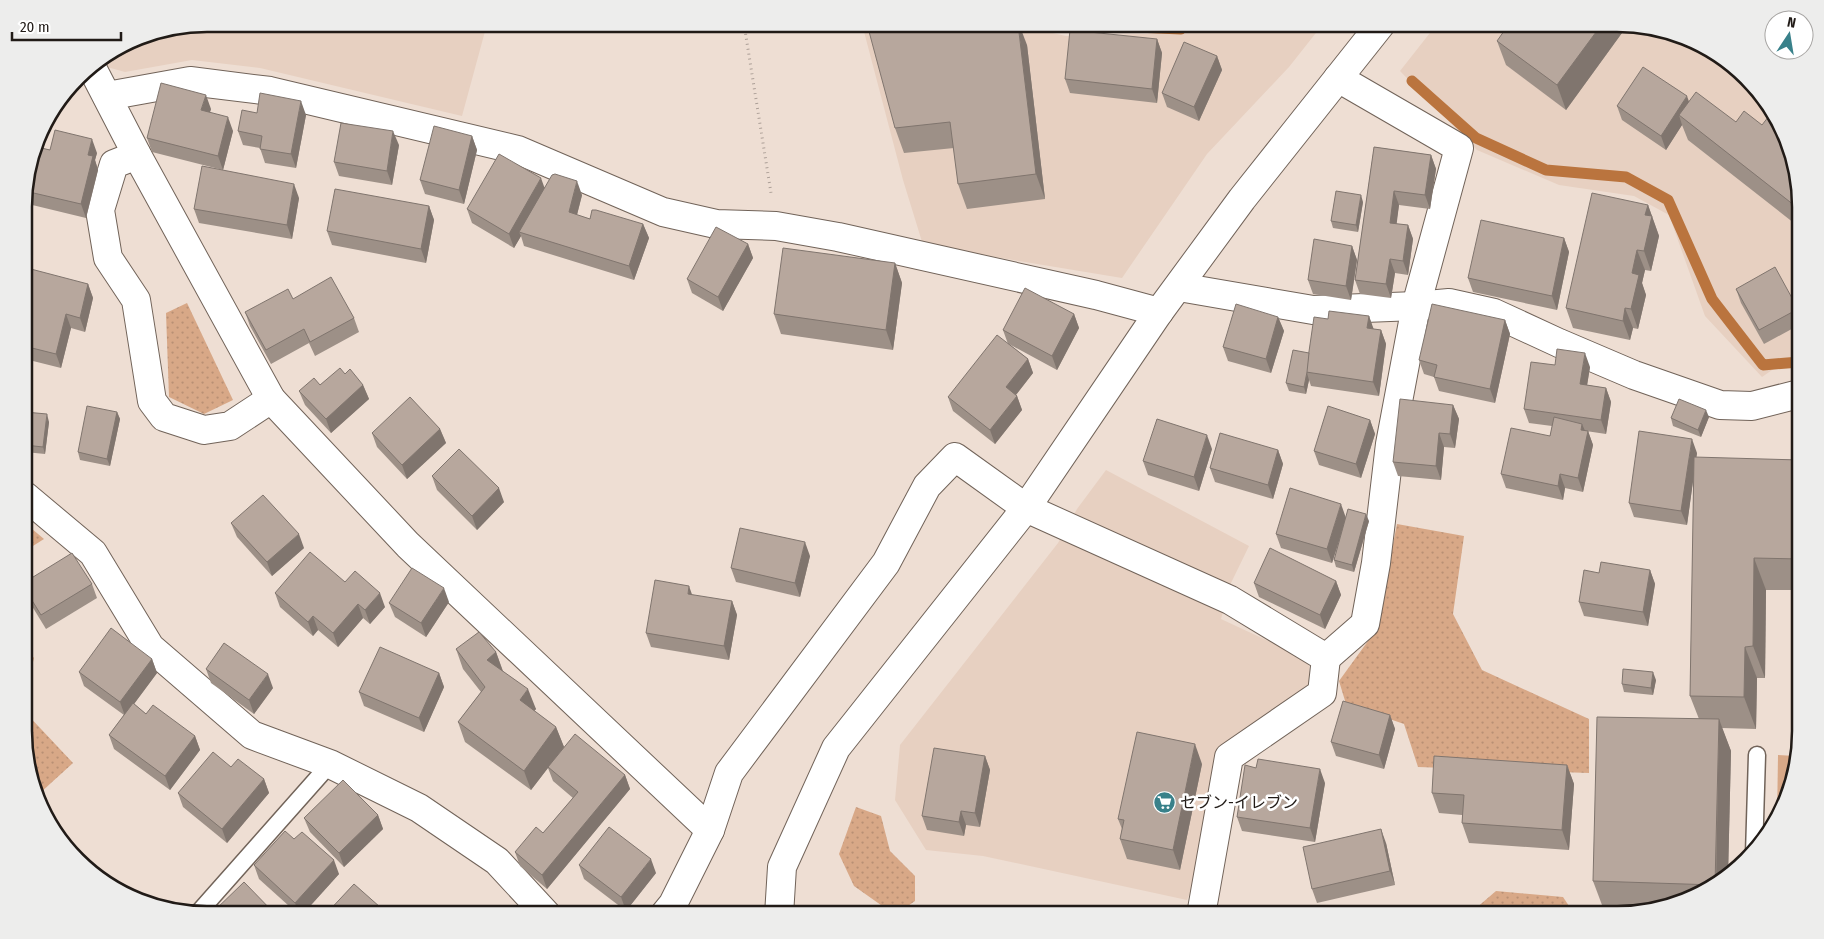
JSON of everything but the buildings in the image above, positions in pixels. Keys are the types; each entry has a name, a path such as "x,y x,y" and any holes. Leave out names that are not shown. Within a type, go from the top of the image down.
{"street":[{"path":"780,906 782,867 836,748 1026,508 1159,312 1242,199 1375,32"},
{"path":"95,74 137,155 271,399 408,545 710,830"},
{"path":"1203,906 1229,758 1322,693 1326,658 1365,624 1376,563 1390,444 1416,306 1459,148 1338,78"},
{"path":"107,96 190,81 270,91 518,150 663,212 716,224 776,226 838,237 1096,295 1159,312"},
{"path":"137,155 114,164 100,210 108,258 136,300 152,401 164,417 204,430 230,426 271,399"},
{"path":"1179,286 1313,310 1449,303 1494,313 1625,371 1720,405 1752,406 1792,396"},
{"path":"671,906 710,830 728,773 886,563 927,486 956,458 1026,508 1230,600 1326,658"},
{"path":"32,502 94,553 150,647 252,735 330,764 419,808 496,861 538,906"}],"lane":[{"path":"1754,839 1757,755"},
{"path":"204,906 330,764"}],"path":[{"path":"745,32 776,226"}],"shaded area":[{"path":"207,32 485,32 462,116 260,68 192,60 125,72 106,66 120,56 151,42 184,34"},
{"path":"864,32 1048,32 1066,36 1184,32 1317,32 1289,67 1207,154 1122,278 923,245 903,180"},
{"path":"1431,32 1617,32 1640,34 1673,42 1714,62 1732,76 1755,101 1768,120 1786,162 1792,207 1792,356 1762,377 1705,316 1669,215 1634,196 1559,185 1477,150 1400,71"},
{"path":"187,303 233,400 204,414 169,397 166,313"},
{"path":"1106,470 1249,546 1231,583 1221,619 1309,660 1310,689 1225,743 1205,855 1187,900 983,856 926,850 895,800 900,745 1058,543 1077,509"},
{"path":"1397,524 1464,536 1453,614 1482,670 1589,719 1589,773 1418,767 1404,724 1346,704 1339,681 1376,630"},
{"path":"32,529 44,539 32,546"},
{"path":"32,719 73,763 43,790 34,755"},
{"path":"1778,755 1789,756 1782,788 1777,799"},
{"path":"856,807 881,816 890,851 915,876 915,901 908,906 882,906 854,886 839,854"},
{"path":"1496,891 1563,897 1569,906 1478,906"}],"waterway":[{"path":"1412,81 1476,138 1546,170 1626,177 1668,200 1712,299 1763,365 1792,363"}],"place":[{"name":"セブン-イレブン","path":"1164,802"}]}
